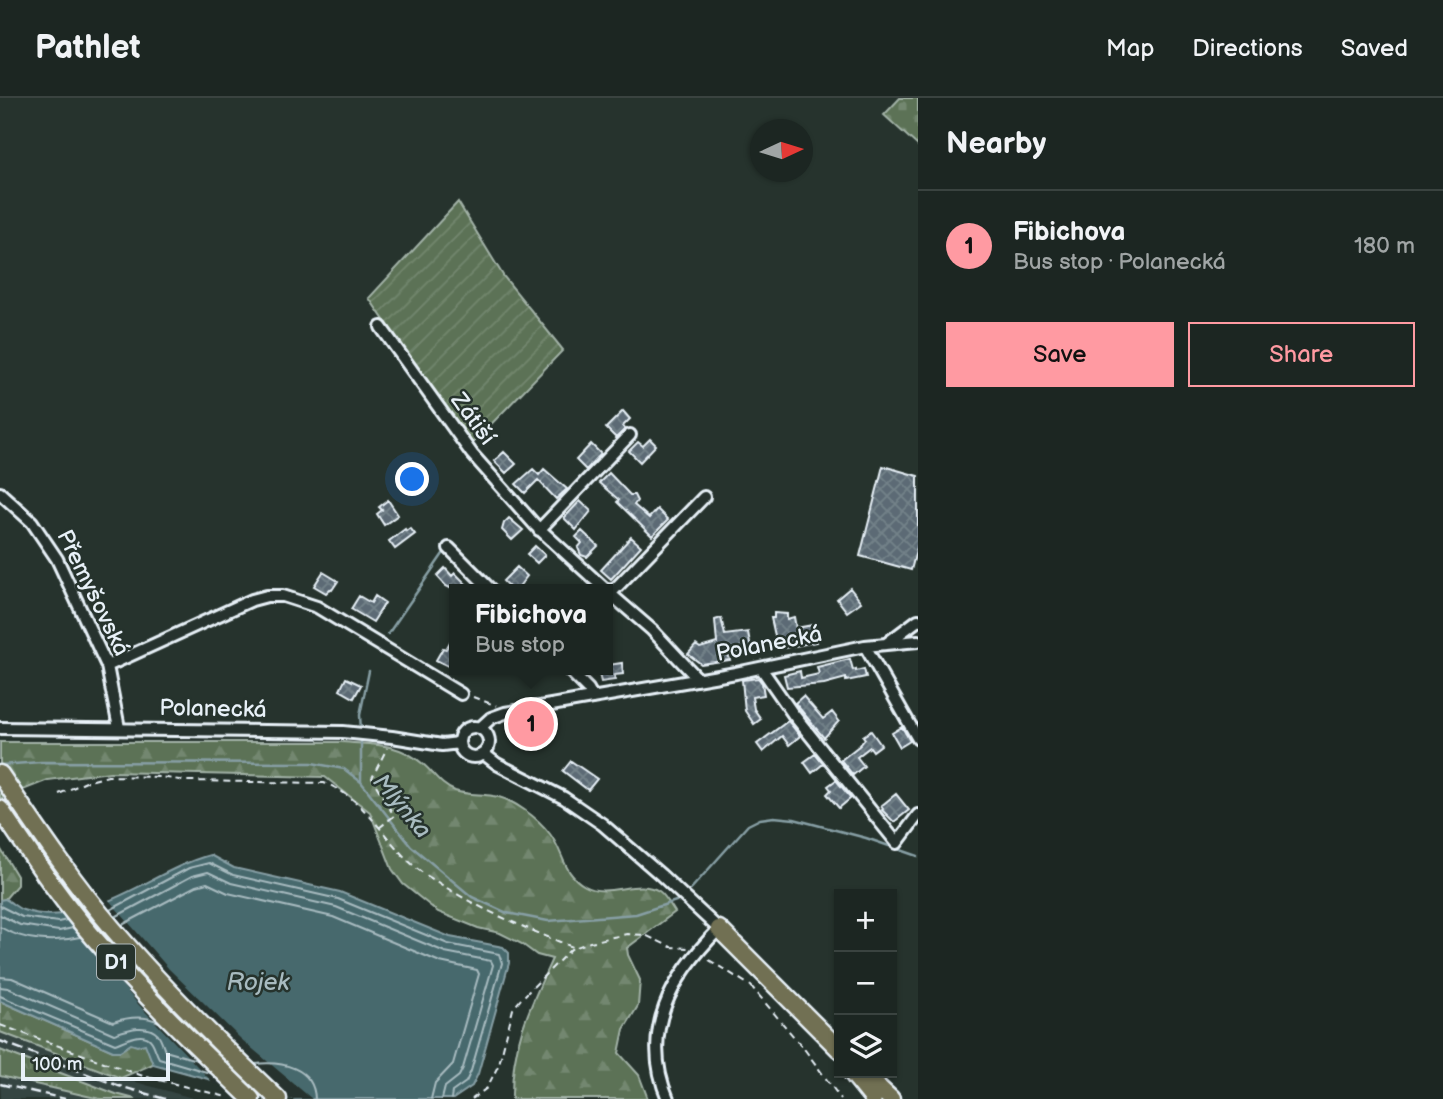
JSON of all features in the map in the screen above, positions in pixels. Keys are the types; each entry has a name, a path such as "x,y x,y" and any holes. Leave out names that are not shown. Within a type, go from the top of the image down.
{"highway":[{"name":"D1","path":"0,774 56,857 112,928 163,985 278,1099"},
{"name":"D1","path":"0,809 45,875 92,936 146,996 251,1099"},
{"path":"719,929 834,1044"},
{"path":"790,1001 834,1052"},
{"path":"244,1067 268,1078 291,1099"},
{"path":"856,1078 873,1099"},
{"path":"868,1078 891,1099"}],"street":[{"name":"Zátiší","path":"381,327 472,454 539,530 599,584"},
{"path":"539,530 630,435"},
{"name":"Přemyšovská","path":"0,493 25,514 57,559 107,666 119,728"},
{"path":"613,587 704,497"},
{"path":"449,548 484,584"},
{"path":"107,666 252,600 283,596 317,607 461,694"},
{"name":"Zátiší","path":"613,596 652,630 698,679"},
{"path":"886,644 918,621"},
{"name":"Polanecká","path":"480,728 491,718 505,713 761,668 865,646 918,641"},
{"path":"865,646 918,739"},
{"path":"761,668 793,714 897,843 918,815"},
{"path":"574,675 593,698"},
{"name":"Polanecká","path":"0,728 343,732 442,745 459,743"},
{"path":"480,728 487,734 489,741 484,754 475,757 463,752 459,743 465,730 480,728"},
{"path":"484,754 497,764 564,798 602,824 719,929 696,952 668,995 659,1024 659,1063 668,1099"}],"path":[{"path":"461,694 495,704"},
{"path":"379,828 394,816 372,778 392,737"},
{"path":"59,794 108,776 160,777 186,781 324,783 339,788 355,801 414,867 464,899 510,922 575,948"},
{"path":"472,1099 487,1088 499,1064 513,1009 575,948 627,934 645,935 671,947 690,948 696,952"},
{"path":"709,960 751,986 805,1050 841,1099"},
{"path":"0,1025 143,1076 227,1097"}],"shaded area":[{"path":"0,1032 121,1078 196,1099 135,1099 116,1094 0,1050"},
{"path":"0,1076 100,1099 1,1099"}],"green space":[{"path":"900,98 918,98 918,146 884,115"},
{"path":"458,202 504,277 563,350 470,446 369,298"},
{"path":"0,742 375,744 395,748 414,757 450,789 488,795 516,805 532,815 545,828 577,881 585,886 603,890 650,888 659,891 675,912 627,948 640,980 638,1006 624,1029 619,1053 639,1075 648,1099 512,1099 518,1043 529,1010 552,959 537,955 500,933 478,928 438,912 403,884 392,869 370,812 325,777 110,772 48,780 0,799"},
{"path":"0,848 17,876 17,885 5,899 0,900"},
{"path":"0,1001 113,1051 120,1051 131,1043 146,1044 153,1064 121,1078 0,1032"},
{"path":"0,1050 135,1099 100,1099 0,1076"}],"water":[{"name":"Rojek","path":"210,855 234,868 340,892 450,937 503,947 509,953 509,963 478,1074 472,1086 453,1099 295,1099 252,1091 153,1064 145,1044 131,1044 120,1051 113,1051 0,1001 0,900 5,899 23,910 47,915 71,913 118,897 165,873"}],"pier":[{"path":"108,899 169,969 241,1039 312,1099 287,1099 274,1092 252,1094 215,1085 138,1004 59,911"}],"building":[{"path":"623,411 630,419 616,438 606,428"},
{"path":"650,439 656,445 640,462 629,451 638,442 643,446"},
{"path":"591,444 601,454 586,470 576,460"},
{"path":"504,452 516,464 506,473 494,461"},
{"path":"883,466 918,476 918,544 911,570 860,556"},
{"path":"533,469 539,475 544,469 567,489 556,499 538,480 525,493 516,484"},
{"path":"609,473 630,495 634,495 637,501 634,505 649,518 657,509 668,520 652,536 617,502 619,500 599,483"},
{"path":"388,500 398,515 384,525 377,514 382,510 379,507"},
{"path":"580,501 591,511 576,530 564,518"},
{"path":"509,518 523,530 512,540 502,530"},
{"path":"410,528 415,534 395,549 389,541"},
{"path":"582,531 598,546 587,557 581,555 578,548 582,543 576,537"},
{"path":"631,537 641,546 611,579 601,570"},
{"path":"535,546 545,555 537,563 527,554"},
{"path":"517,567 527,576 521,584 506,584 503,581"},
{"path":"445,568 452,576 455,573 466,584 449,584 449,588 437,576"},
{"path":"323,572 338,581 332,590 326,593 314,586"},
{"path":"850,588 861,602 847,612 837,599"},
{"path":"359,596 371,603 375,596 385,603 373,622 351,609"},
{"path":"774,613 787,614 787,619 794,617 796,628 813,625 816,642 778,649 771,618 774,618"},
{"path":"721,618 725,635 748,632 751,649 728,654 730,660 701,664 688,654 696,645 700,648 717,643 715,620"},
{"path":"449,644 449,666 436,660 443,648 446,649"},
{"path":"850,659 853,670 864,669 866,677 787,687 784,675 800,671 801,678 819,674 817,667"},
{"path":"622,663 623,674 614,675 615,680 601,682 599,675 613,675 613,664"},
{"path":"346,678 361,685 354,698 340,690"},
{"path":"758,678 762,683 764,695 752,697 754,709 761,719 754,724 745,711 742,680"},
{"path":"803,696 823,719 832,712 839,721 824,738 795,703"},
{"path":"788,721 800,736 789,745 782,736 763,752 757,744"},
{"path":"902,727 910,741 900,747 892,733"},
{"path":"871,731 881,745 873,751 870,747 857,757 864,766 853,775 841,760 860,745 865,739 863,736"},
{"path":"815,754 823,764 812,773 804,762"},
{"path":"571,761 597,779 588,790 563,771"},
{"path":"836,780 851,798 839,808 827,794 831,790 828,786"},
{"path":"896,794 909,810 894,822 881,806"}],"waterway":[{"path":"388,634 445,551"},
{"path":"361,730 360,715 369,671"},
{"path":"361,737 361,782"},
{"name":"Mlýnka","path":"0,765 41,762 312,763 344,769 361,782 411,846 472,897 507,913 548,921 636,914 676,901"},
{"name":"Mlýnka","path":"690,890 748,825 760,819 794,819 866,838 918,856"}],"railway":[{"path":"0,1041 119,1086 165,1099"},
{"path":"0,1084 65,1099"}],"place":[{"name":"Fibichova","path":"531,724"}]}
